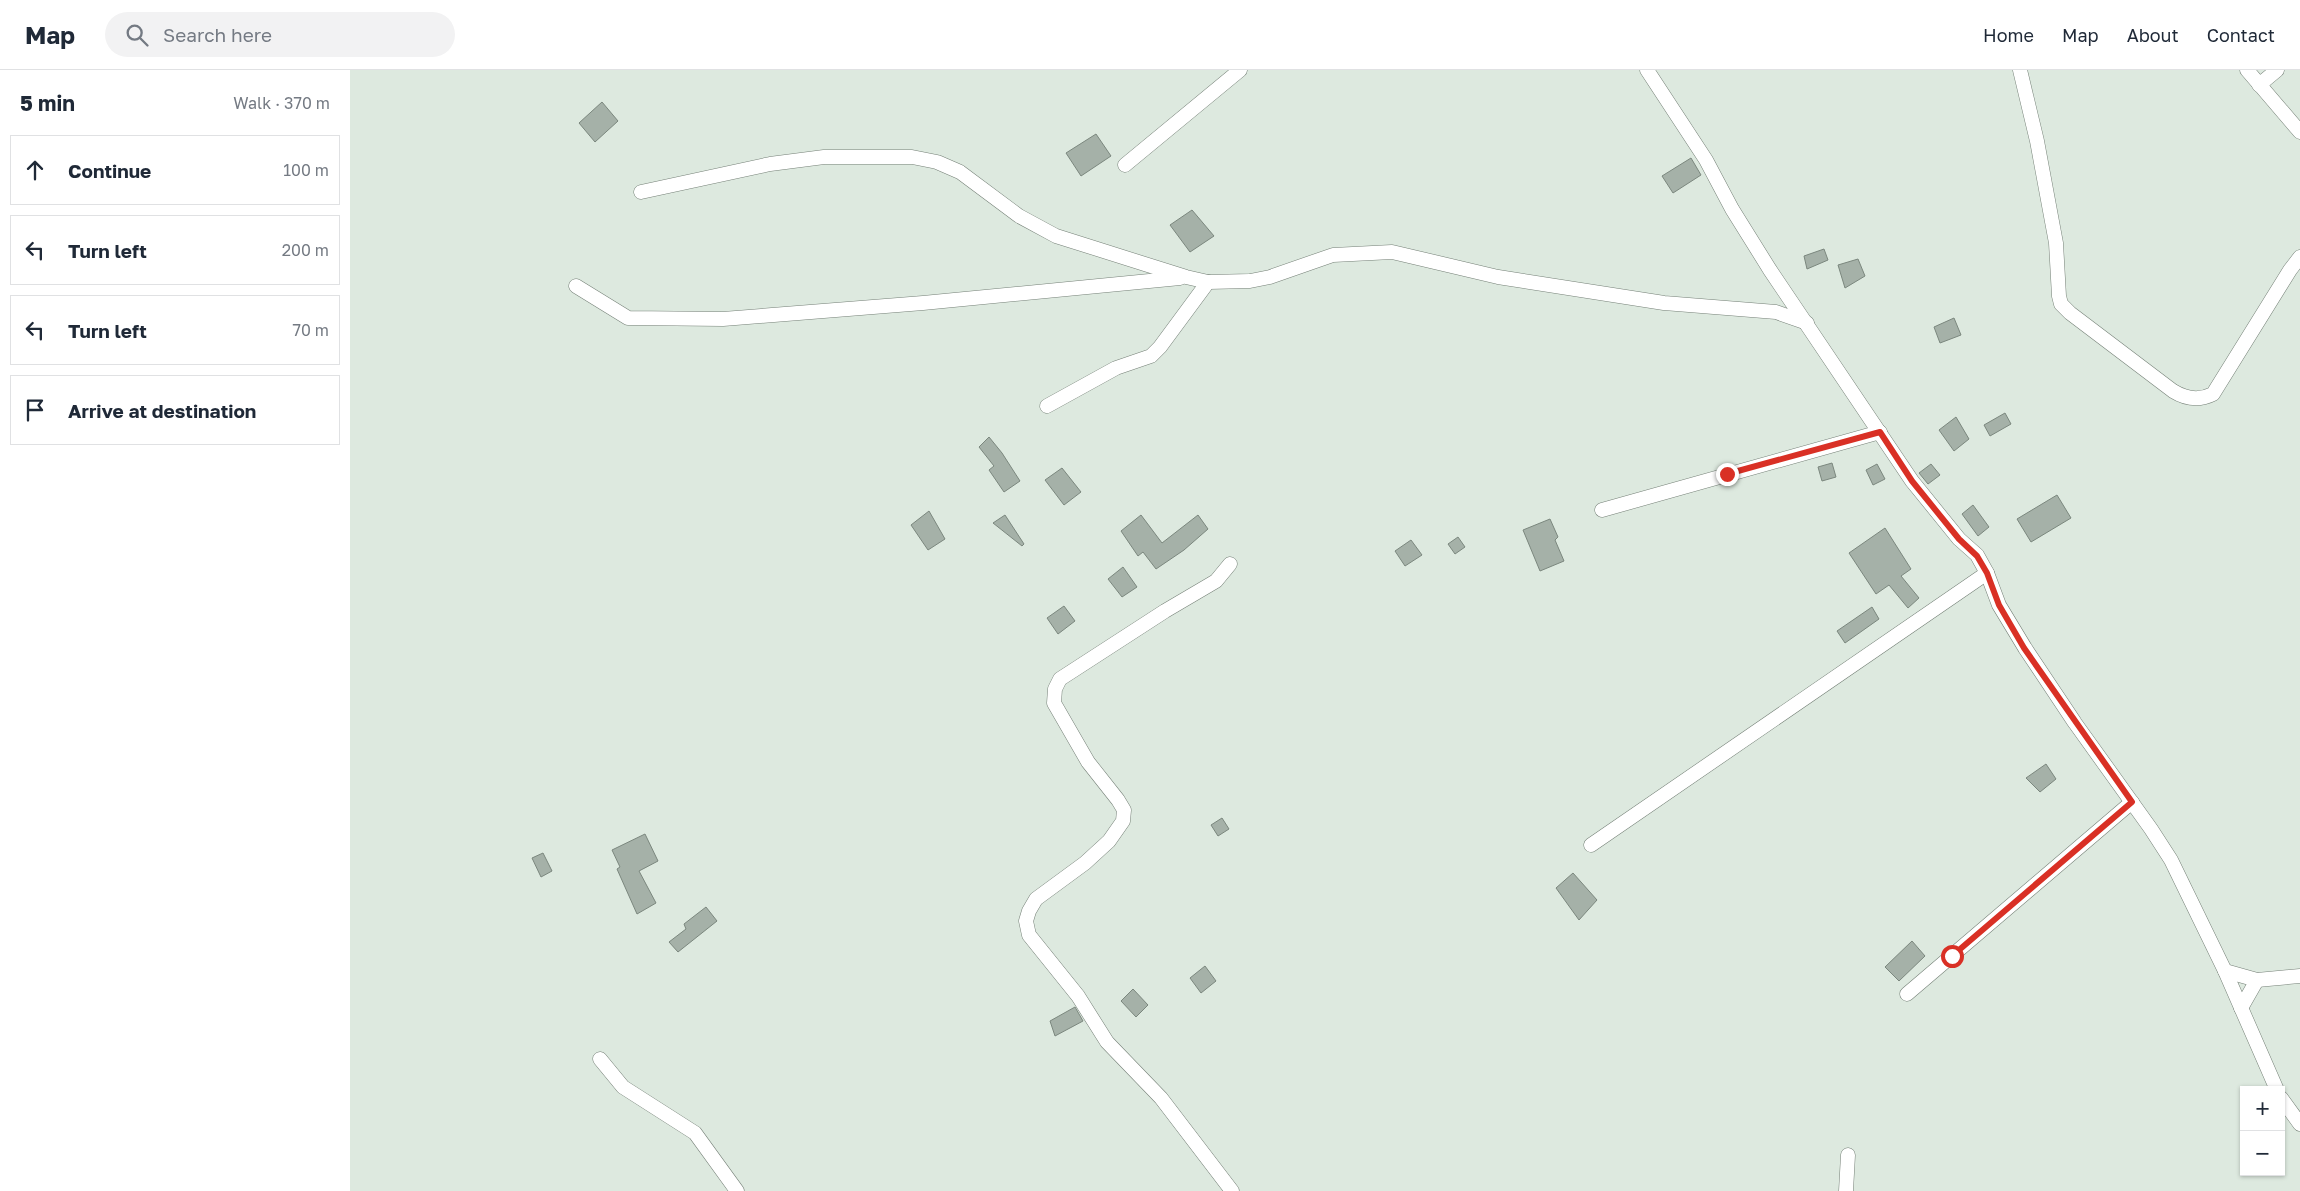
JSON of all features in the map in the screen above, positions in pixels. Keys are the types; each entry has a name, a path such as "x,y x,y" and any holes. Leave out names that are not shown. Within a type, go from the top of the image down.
{"street":[{"path":"1125,166 1240,70"},
{"path":"1646,70 1706,160 1732,209 1770,270 1912,481 1959,539 1977,556 1987,573 1999,605 2024,648 2171,860 2225,971 2275,1086"},
{"path":"2020,70 2037,141 2054,234 2061,304 2070,313 2173,391 2183,397 2203,399 2213,394 2300,257"},
{"path":"2248,70 2300,132"},
{"path":"2259,85 2277,70"},
{"path":"641,192 770,164 824,157 912,157 937,162 960,172 1019,216 1056,236 1186,277 1208,282 1250,281 1270,277 1333,255 1392,252 1498,277 1664,303 1776,312 1807,323"},
{"path":"576,286 628,318 723,320 1186,277"},
{"path":"1047,406 1116,368 1151,356 1160,347 1208,282"},
{"path":"1602,510 1880,432"},
{"path":"1230,564 1216,581 1165,610 1060,679 1055,689 1054,703 1088,762 1124,810 1123,821 1109,841 1085,863 1036,898 1026,921 1029,935 1078,996 1107,1042 1166,1104 1232,1191"},
{"path":"1591,845 1987,573"},
{"path":"1907,994 2132,802"},
{"path":"2225,971 2257,980 2300,976"},
{"path":"2241,1008 2257,980"},
{"path":"600,1059 623,1087 695,1133 737,1191"},
{"path":"2285,1103 2300,1124"},
{"path":"1846,1191 1848,1155"}],"building":[{"path":"602,102 618,121 595,142 579,123"},
{"path":"1096,134 1111,156 1081,176 1066,153"},
{"path":"1691,158 1701,175 1673,193 1662,176"},
{"path":"1192,210 1214,236 1190,252 1170,225"},
{"path":"1824,249 1828,260 1807,269 1804,256"},
{"path":"1858,259 1865,276 1845,288 1838,265"},
{"path":"1954,318 1961,335 1940,343 1934,327"},
{"path":"2005,413 2011,424 1990,436 1984,425"},
{"path":"1956,417 1969,439 1954,451 1939,430"},
{"path":"989,437 1020,481 1004,492 989,470 994,466 979,447"},
{"path":"1832,463 1836,477 1822,481 1818,467"},
{"path":"1877,464 1885,479 1873,485 1866,470"},
{"path":"1931,464 1940,475 1928,484 1919,473"},
{"path":"1062,468 1081,492 1064,505 1045,480"},
{"path":"2057,495 2071,518 2031,542 2017,519"},
{"path":"1973,505 1989,527 1978,536 1962,514"},
{"path":"929,511 945,539 928,550 911,525"},
{"path":"1005,515 1024,544 1022,546 993,523"},
{"path":"1141,515 1162,543 1198,515 1208,529 1184,550 1156,569 1143,552 1138,556 1121,531"},
{"path":"1550,519 1558,537 1555,540 1564,561 1540,571 1523,530"},
{"path":"1885,528 1911,569 1901,576 1919,598 1908,608 1889,585 1876,594 1849,553"},
{"path":"1458,537 1465,547 1455,554 1448,544"},
{"path":"1411,540 1422,555 1405,566 1395,551"},
{"path":"1123,567 1137,587 1122,597 1108,579"},
{"path":"1064,606 1075,621 1058,634 1047,618"},
{"path":"1872,607 1879,619 1845,643 1837,631"},
{"path":"2046,764 2056,779 2040,792 2026,778"},
{"path":"1222,818 1229,829 1218,836 1211,825"},
{"path":"645,834 658,861 639,871 656,903 637,914 617,869 620,867 612,850"},
{"path":"543,853 552,871 541,877 532,858"},
{"path":"1573,873 1597,900 1579,920 1556,888"},
{"path":"706,907 717,921 678,952 669,942 686,929 684,924"},
{"path":"1912,941 1925,956 1899,981 1885,967"},
{"path":"1205,966 1216,981 1201,993 1190,978"},
{"path":"1133,989 1148,1005 1136,1017 1121,1001"},
{"path":"1075,1007 1083,1021 1055,1036 1050,1021"}],"route":[{"path":"1727,474 1880,432 1912,481 1959,539 1977,556 1987,573 1999,605 2024,648 2132,802 1952,956"}]}
